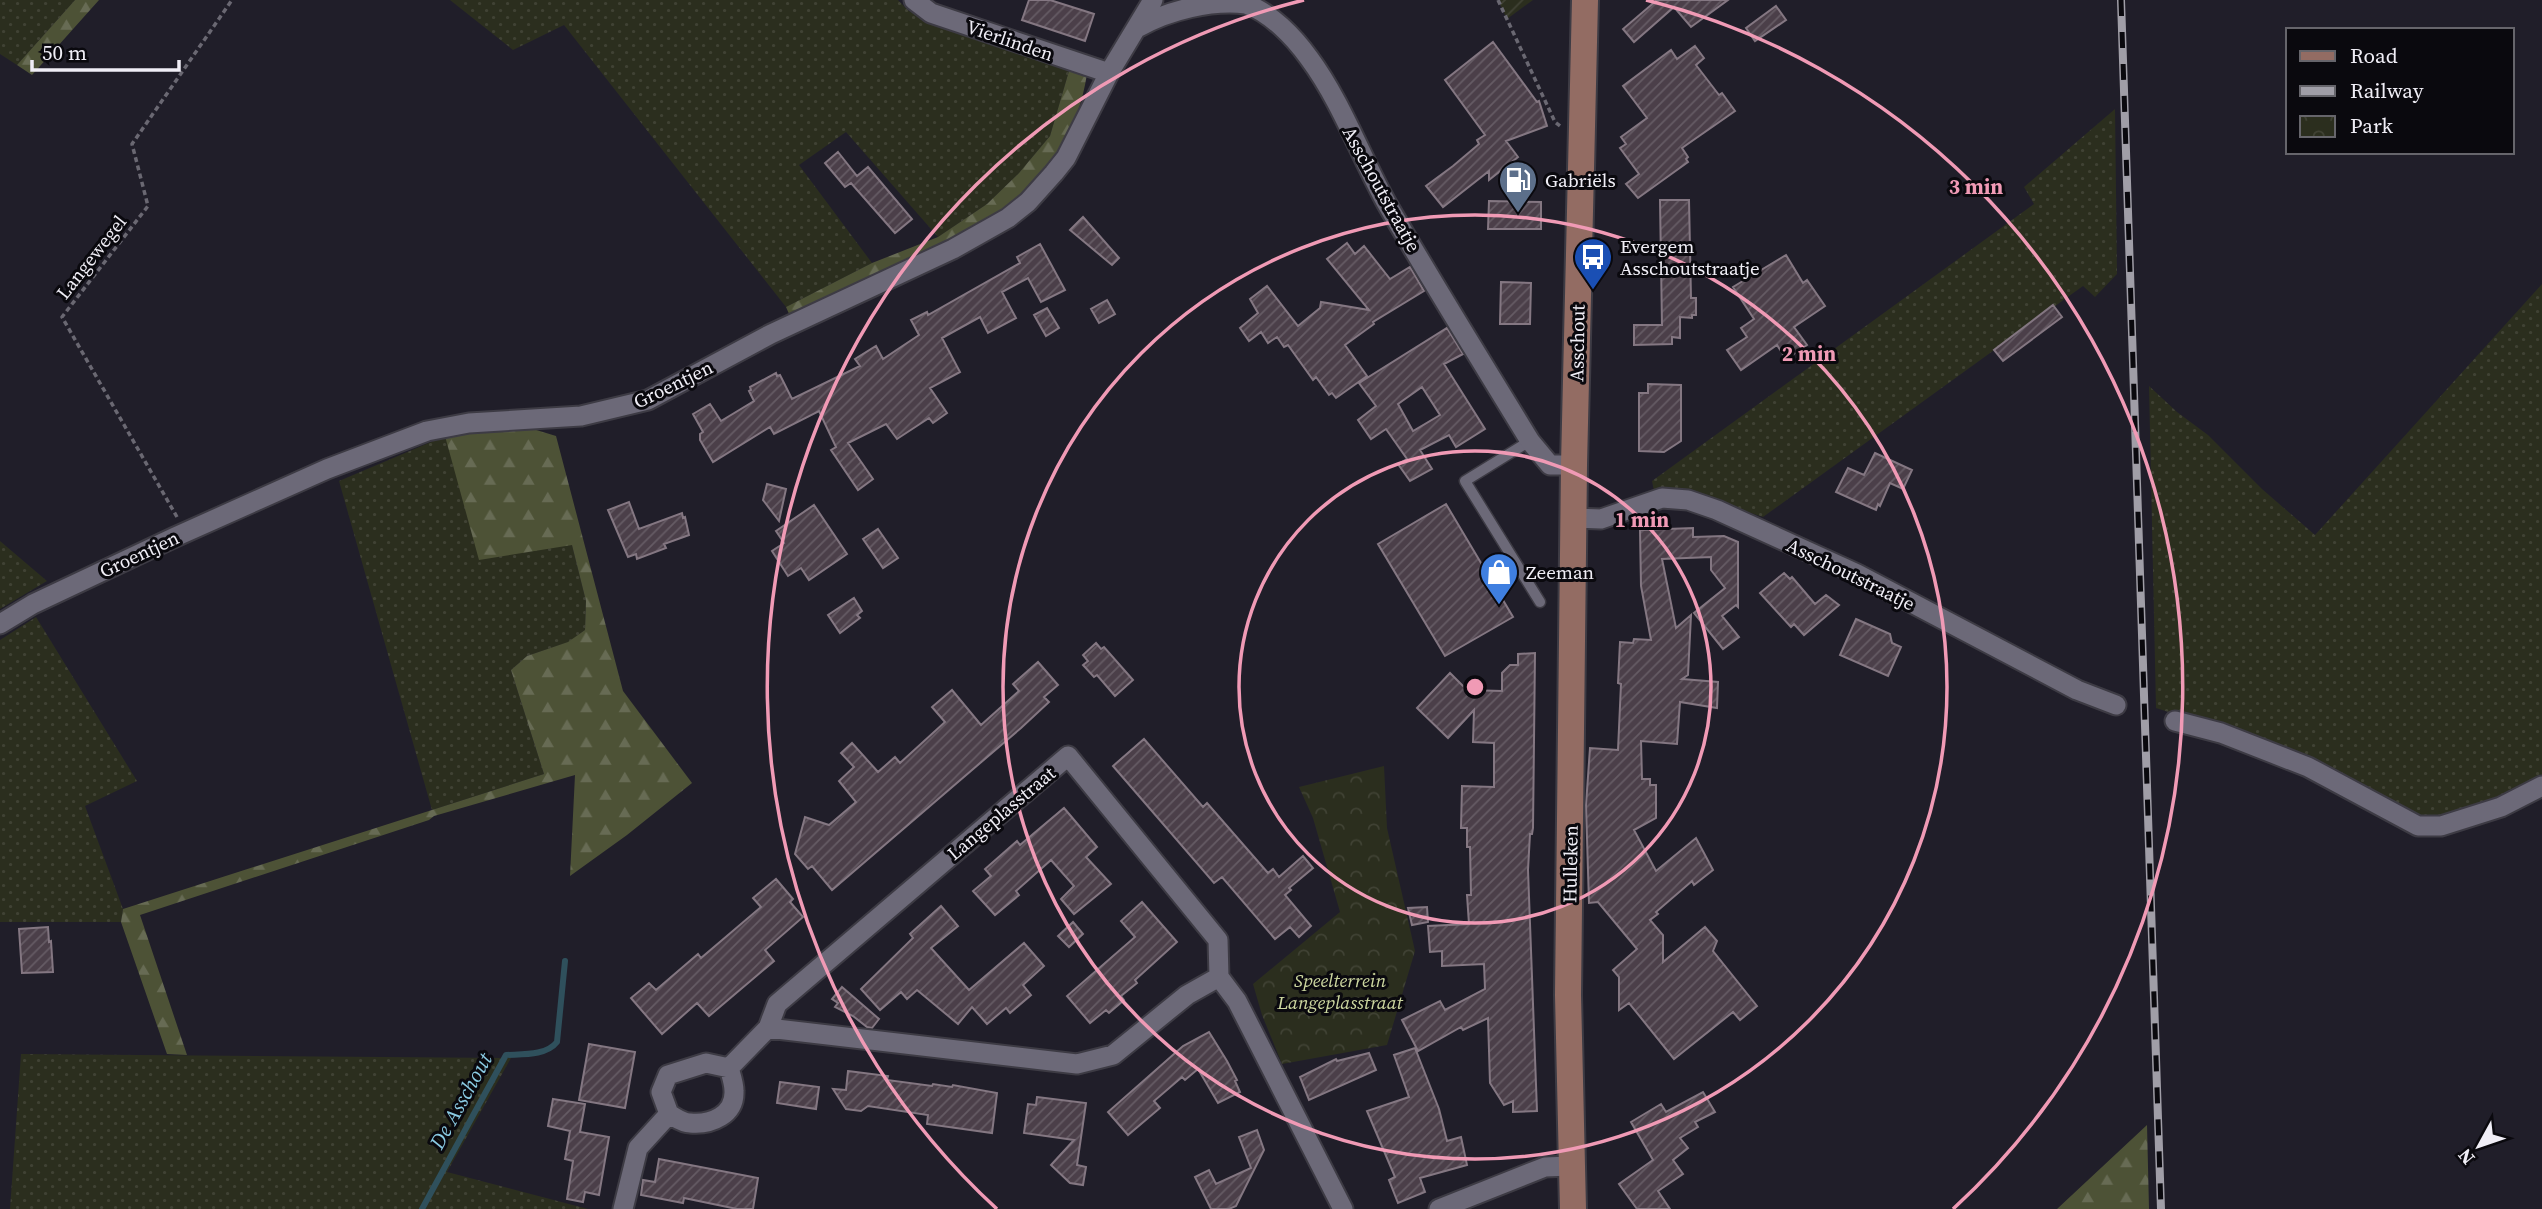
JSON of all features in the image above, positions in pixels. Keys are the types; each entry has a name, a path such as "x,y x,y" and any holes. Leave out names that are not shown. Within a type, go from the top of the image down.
{"main road":[{"name":"Asschout","path":"1574,518 1585,0"},
{"name":"Hulleken","path":"1573,1209 1568,995 1574,518"}],"street":[{"name":"Vierlinden","path":"914,0 931,13 1109,73"},
{"name":"Groentjen","path":"0,624 33,604 186,532 327,469 427,431 469,423 581,416 648,400 771,334 953,249 1008,218 1041,189 1066,158 1109,73 1153,0"},
{"name":"Asschoutstraatje","path":"1138,27 1161,14 1211,1 1236,1 1251,5 1294,38 1311,61 1386,202 1530,441 1550,465 1574,465"},
{"name":"Asschoutstraatje","path":"1574,518 1601,519 1662,498 1688,500 1708,506 1857,574 2077,690 2116,705"},
{"path":"2175,720 2221,733 2308,767 2418,826 2441,826 2489,811 2542,786"},
{"name":"Langeplasstraat","path":"729,1068 768,1028 777,1004 1068,756 1218,940 1219,977"},
{"path":"768,1028 1077,1064 1113,1055 1187,995 1219,977 1237,1001 1343,1209"},
{"path":"706,1063 729,1068 735,1090 732,1106 720,1118 705,1123 687,1123 668,1114 661,1092 668,1074 706,1063"},
{"path":"623,1209 638,1148 668,1114"},
{"path":"1439,1209 1545,1167 1570,1166"}],"lane":[{"path":"1530,441 1465,481 1540,602"}],"path":[{"name":"Langewegel","path":"186,532 62,317 148,206 132,144 232,0"},
{"path":"1498,0 1555,122 1583,139"}],"green space":[{"path":"0,0 75,0 17,65 0,54"},
{"path":"75,0 99,0 32,75 17,65"},
{"path":"450,0 898,0 909,11 941,27 1069,71 1050,136 1019,173 987,204 938,237 846,132 799,165 872,263 786,307 564,25 513,50"},
{"path":"1498,0 1533,0 1507,19"},
{"path":"1069,71 1087,74 1078,111 1065,142 1047,168 1026,191 1001,211 944,246 793,323 786,307 872,263 938,237 987,204 1019,173 1050,136"},
{"path":"2115,109 2117,274 2095,297 2083,286 1763,517 1677,489 1654,491 1652,481 2034,204 2024,187"},
{"path":"2542,284 2542,778 2469,812 2427,821 2243,736 2156,708 2149,386 2177,412 2208,435 2262,489 2315,535"},
{"path":"498,429 533,429 556,436 623,691 692,783 570,876 575,775 434,816 429,820 140,915 187,1055 167,1054 121,922 123,909 544,774 511,670 527,656 568,642 585,630 586,601 572,545 479,560 445,436"},
{"path":"445,436 572,545 586,601 585,630 569,642 527,656 511,670 544,774 432,810 339,481"},
{"path":"0,541 47,581 0,609"},
{"path":"36,617 137,781 85,806 123,909 121,922 0,922 0,640"},
{"name":"Speelterrein Langeplasstraat","path":"1384,766 1387,828 1415,951 1387,1045 1282,1064 1262,1015 1253,984 1340,912 1313,818 1299,787"},
{"path":"21,1054 511,1058 447,1172 588,1209 10,1209"},
{"path":"2147,1125 2149,1209 2057,1209"}],"building":[{"path":"1029,0 1050,0 1094,14 1085,41 1022,20"},
{"path":"1657,0 1728,0 1691,27 1674,7 1634,42 1623,29"},
{"path":"1776,6 1786,20 1755,41 1746,28"},
{"path":"1493,42 1537,102 1539,101 1547,126 1506,141 1518,157 1489,180 1489,171 1443,207 1426,186 1479,144 1477,140 1485,135 1445,80"},
{"path":"1695,46 1704,58 1696,65 1735,111 1682,148 1688,162 1638,198 1626,184 1639,174 1620,148 1626,144 1621,137 1647,118 1623,86 1671,50 1677,59"},
{"path":"838,152 857,176 868,167 912,219 895,233 851,183 845,187 825,163"},
{"path":"1660,200 1689,200 1691,298 1696,298 1696,315 1692,315 1692,318 1680,317 1680,338 1672,337 1672,344 1634,345 1634,325 1662,325"},
{"path":"1489,201 1541,202 1541,229 1488,229"},
{"path":"1083,217 1119,258 1112,265 1070,230"},
{"path":"1347,243 1355,254 1364,246 1390,279 1410,267 1424,291 1373,322 1374,324 1345,345 1367,376 1336,398 1332,393 1329,395 1316,377 1313,380 1288,345 1284,347 1277,337 1268,343 1261,332 1249,341 1240,328 1258,313 1250,299 1267,286 1298,326 1320,308 1321,302 1369,310 1327,259"},
{"path":"1040,244 1065,290 1041,302 1028,278 1002,292 1016,318 988,333 980,317 942,338 960,372 930,388 947,413 933,423 929,418 897,439 886,424 848,443 873,479 858,490 831,450 836,447 819,411 774,434 770,427 713,462 700,440 700,434 703,432 693,414 710,404 721,421 754,401 750,387 776,373 777,376 780,375 792,399 860,366 855,359 876,346 883,359 919,335 911,320 927,312 928,315 1020,263 1017,257"},
{"path":"1786,255 1803,283 1807,280 1825,306 1794,327 1807,345 1786,359 1777,345 1741,370 1727,350 1747,337 1741,328 1754,319 1733,287"},
{"path":"1501,282 1531,283 1530,324 1500,324"},
{"path":"1107,300 1115,314 1099,323 1091,309"},
{"path":"2053,305 2062,317 2003,361 1994,350"},
{"path":"1047,308 1059,328 1046,336 1034,315"},
{"path":"1447,328 1463,354 1444,364 1485,429 1456,447 1449,435 1420,450 1432,469 1410,481 1398,464 1407,459 1386,429 1371,439 1358,420 1376,406 1359,383","holes":["1422,387 1440,415 1413,431 1398,404"]},
{"path":"1648,384 1681,385 1681,441 1664,452 1639,451 1639,393 1648,393"},
{"path":"1875,453 1912,470 1903,489 1890,483 1876,510 1836,492 1848,468 1864,475"},
{"path":"767,484 786,489 779,521 763,500"},
{"path":"629,502 639,529 682,513 689,535 664,544 666,548 637,559 636,554 628,557 608,510"},
{"path":"1446,504 1513,617 1445,656 1378,544"},
{"path":"814,505 847,554 809,580 801,568 788,576 772,551 784,543 776,531"},
{"path":"1693,528 1693,537 1724,536 1738,542 1738,607 1736,605 1722,616 1739,637 1723,649 1694,613 1725,588 1711,570 1711,557 1662,559 1676,628 1691,615 1688,675 1682,679 1718,682 1717,708 1680,702 1677,744 1641,741 1642,779 1650,779 1650,785 1656,785 1656,818 1634,830 1656,871 1696,838 1713,870 1694,885 1692,881 1650,920 1663,935 1663,962 1705,927 1717,941 1713,951 1757,1006 1740,1020 1733,1012 1674,1059 1629,1003 1619,1010 1619,977 1613,970 1637,949 1598,902 1589,903 1586,805 1590,748 1618,750 1620,642 1651,640 1641,586 1640,530"},
{"path":"878,529 898,558 883,568 863,539"},
{"path":"1784,573 1790,579 1792,577 1815,604 1826,595 1839,605 1804,635 1794,624 1791,627 1760,593"},
{"path":"854,598 862,611 857,615 860,618 840,633 828,615"},
{"path":"1856,619 1890,634 1892,643 1901,647 1888,676 1840,655"},
{"path":"1096,643 1101,649 1104,647 1133,680 1115,696 1097,675 1094,677 1083,665 1088,661 1083,655"},
{"path":"1535,653 1533,828 1530,834 1528,870 1537,1111 1513,1112 1513,1101 1504,1105 1490,1083 1488,1018 1463,1030 1461,1027 1418,1051 1402,1020 1440,1001 1445,1010 1485,989 1484,964 1442,966 1442,951 1430,952 1428,926 1469,924 1467,895 1471,895 1470,847 1467,847 1467,828 1461,828 1462,786 1494,787 1494,743 1473,742 1474,710 1448,738 1417,708 1450,673 1467,690 1502,691 1502,673 1510,665 1518,665 1518,654"},
{"path":"1038,662 1058,685 1044,697 1049,702 832,890 812,866 808,869 795,854 805,817 829,825 856,802 839,781 854,767 841,753 852,743 878,772 895,757 900,763 945,722 932,707 952,690 981,725 1019,691 1013,684"},
{"path":"1144,739 1203,807 1207,803 1268,873 1273,869 1279,877 1303,856 1313,868 1289,888 1291,890 1285,895 1311,926 1299,937 1290,927 1275,939 1222,877 1214,883 1113,766"},
{"path":"1064,808 1097,847 1086,857 1111,884 1074,914 1061,899 1074,886 1051,860 1016,891 1019,895 995,915 973,891 991,876 985,869 1017,841 1020,845"},
{"path":"776,879 793,899 790,902 803,917 765,950 774,961 709,1016 697,1003 662,1034 631,998 649,983 656,990 698,954 701,958 761,907 753,898"},
{"path":"1142,902 1177,942 1135,980 1137,983 1121,996 1124,1000 1109,1013 1106,1010 1090,1023 1067,996 1135,937 1121,921"},
{"path":"941,906 958,926 931,948 969,990 1024,943 1044,966 1023,985 1031,995 1010,1013 1006,1008 987,1024 972,1007 958,1024 917,990 907,999 901,992 880,1010 861,989 913,938 910,934"},
{"path":"1427,907 1428,922 1412,925 1408,908"},
{"path":"1073,922 1083,934 1069,947 1058,936"},
{"path":"48,927 53,972 22,973 19,929"},
{"path":"842,987 879,1019 872,1028 835,1007 838,1003 832,999"},
{"path":"1209,1032 1237,1080 1235,1081 1240,1092 1218,1103 1198,1069 1185,1080 1182,1077 1154,1101 1160,1108 1128,1135 1108,1112 1183,1046"},
{"path":"589,1044 635,1052 625,1108 579,1100"},
{"path":"1415,1048 1439,1109 1447,1141 1461,1137 1467,1165 1420,1178 1425,1192 1398,1203 1389,1180 1395,1177 1367,1111 1409,1097 1394,1055"},
{"path":"1369,1053 1376,1070 1309,1100 1300,1077 1336,1059 1337,1061"},
{"path":"848,1071 888,1076 887,1080 932,1086 953,1085 997,1093 992,1133 927,1124 928,1115 868,1106 861,1111 846,1109 833,1089 846,1090"},
{"path":"780,1082 819,1087 816,1109 777,1103"},
{"path":"1703,1092 1715,1112 1695,1122 1698,1127 1680,1138 1688,1148 1673,1160 1683,1174 1658,1191 1670,1209 1637,1209 1619,1184 1653,1160 1631,1122 1661,1104 1666,1112"},
{"path":"1037,1097 1086,1103 1077,1165 1086,1167 1083,1185 1070,1183 1051,1165 1074,1140 1024,1133 1028,1104 1036,1105"},
{"path":"553,1099 585,1104 580,1132 609,1137 599,1195 585,1192 583,1202 567,1199 573,1161 565,1159 570,1131 548,1126"},
{"path":"1257,1130 1264,1150 1236,1206 1229,1209 1211,1209 1195,1177 1209,1170 1216,1184 1251,1168 1239,1137"},
{"path":"659,1159 758,1178 753,1209 737,1209 684,1198 683,1203 641,1195 643,1180 655,1182"}],"waterway":[{"name":"De Asschout","path":"422,1209 506,1055 540,1052 557,1042 565,961"}],"railway":[{"path":"2121,0 2161,1209"}],"place":[{"name":"Gabriëls","path":"1518,214"},
{"name":"Evergem Asschoutstraatje","path":"1593,291"},
{"name":"Zeeman","path":"1499,606"}]}
